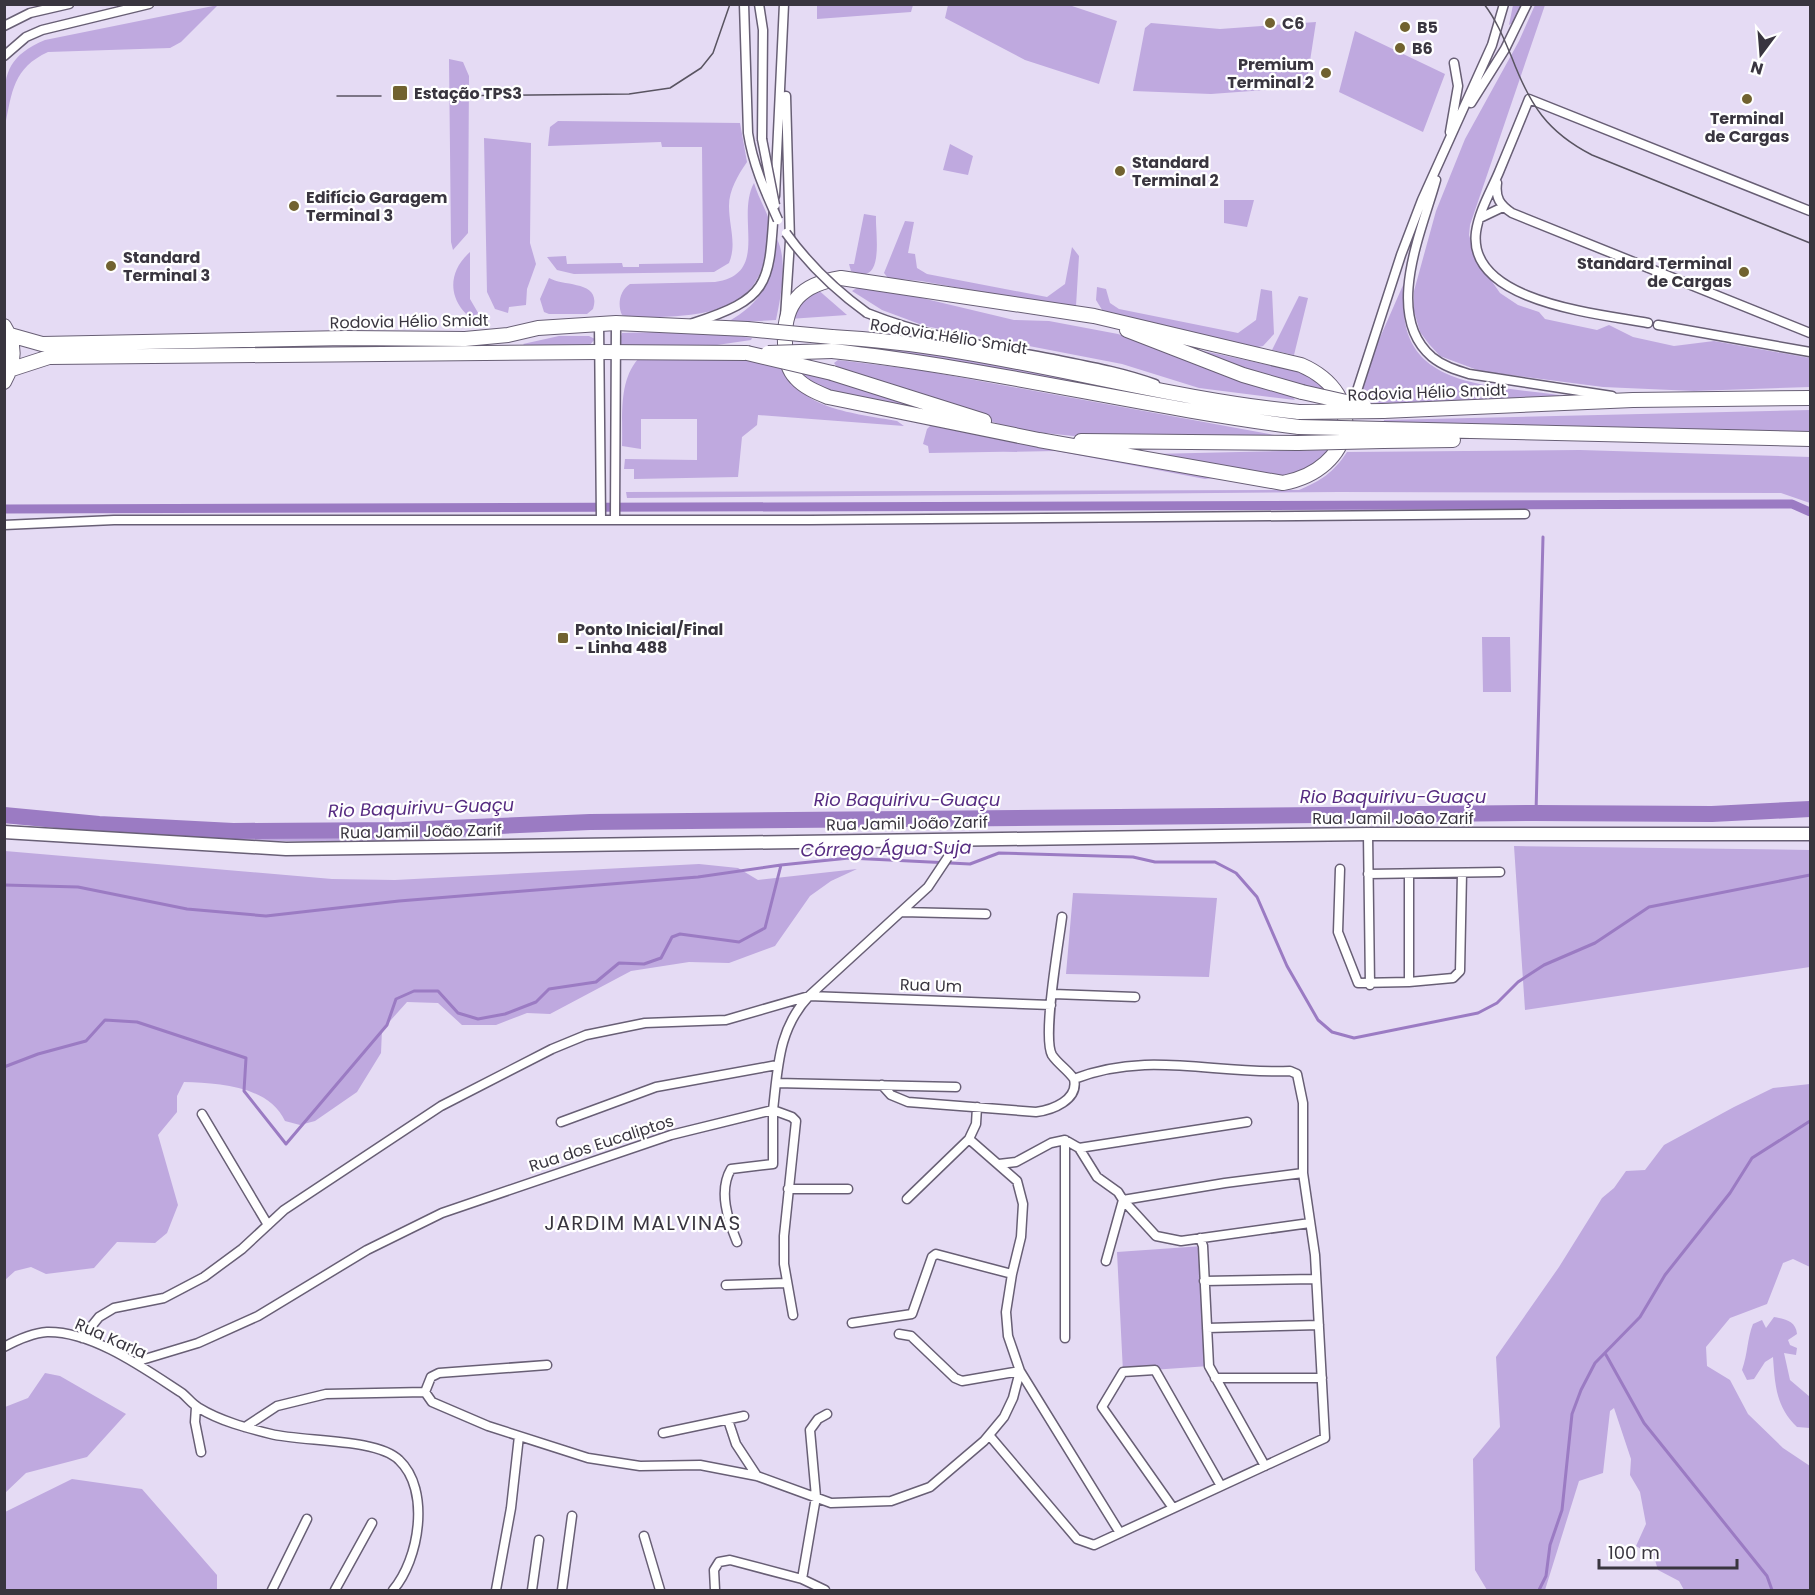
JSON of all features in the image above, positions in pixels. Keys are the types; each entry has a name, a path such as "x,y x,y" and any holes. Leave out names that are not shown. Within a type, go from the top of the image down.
{"main road":[{"path":"841,278 1094,316 1281,360 1316,371 1337,391 1345,426 1337,450 1329,462 1309,476 1283,483 1039,440 828,397 809,389 794,377 789,368 785,350 785,317 797,298 812,285 841,278"},
{"path":"1094,316 1183,353 1302,392 1383,411"},
{"name":"Rodovia Hélio Smidt","path":"7,330 42,344 346,338 451,339 484,338 538,328 599,323 687,325 913,344 1187,396 1299,412 1383,411 1633,400 1810,398"},
{"path":"4,381 12,369 14,357 7,330"},
{"name":"Rodovia Hélio Smidt","path":"12,369 49,357 832,351 898,358 1213,416 1383,435 1553,433 1810,439"},
{"path":"747,353 832,373 1039,440 1298,443 1383,435"},
{"name":"Rua Jamil João Zarif","path":"4,832 286,849 1368,834 1810,834"}],"street":[{"path":"4,26 30,13 69,4"},
{"path":"4,56 26,37 42,30 149,4"},
{"path":"744,4 749,143 755,167 778,220 814,269 832,287 867,313 901,326 938,336 1112,371 1187,396"},
{"path":"759,4 763,30 762,139 778,220"},
{"path":"784,4 790,217 785,317"},
{"path":"1345,426 1401,255 1492,45 1504,4"},
{"path":"1453,133 1505,49 1527,4"},
{"path":"687,325 721,315 745,303 762,283 768,270 772,246 784,54"},
{"path":"1454,63 1458,86 1446,149 1409,279 1409,322 1419,340 1432,356 1448,366 1469,374 1633,400"},
{"path":"1648,323 1552,304 1518,294 1494,276 1485,265 1476,242 1480,218 1529,99 1810,211"},
{"path":"1499,173 1496,194 1503,207 1810,333"},
{"path":"1480,218 1503,207"},
{"path":"614,515 616,322"},
{"path":"599,323 601,516"},
{"path":"1658,325 1810,352"},
{"path":"4,525 114,520 614,515 1525,514"},
{"path":"1368,834 1370,985"},
{"path":"737,1242 728,1220 727,1176 731,1169 773,1164 773,1110 777,1065 786,1029 809,996 902,912 940,872 960,839"},
{"path":"1340,869 1338,932 1358,983 1370,985 1453,978 1460,970 1462,873"},
{"path":"1368,874 1500,872"},
{"path":"1408,874 1409,982"},
{"path":"902,912 986,914"},
{"path":"882,1086 891,1095 908,1102 1036,1112 1053,1108 1071,1094 1075,1084 1074,1079 1052,1054 1050,1047 1051,1005 1062,917"},
{"path":"1053,994 1135,997"},
{"path":"82,1338 99,1317 114,1308 164,1298 204,1277 242,1249 292,1205 441,1106 561,1046 602,1030 645,1023 726,1020 809,996"},
{"name":"Rua Um","path":"809,996 1051,1005"},
{"path":"989,1435 1077,1539 1094,1545 1326,1438 1316,1279 1302,1173 1303,1103 1297,1074 1290,1071 1192,1064 1111,1067 1074,1079"},
{"path":"561,1122 656,1087 777,1065"},
{"path":"776,1083 956,1087"},
{"path":"907,1199 969,1139 976,1124 977,1107"},
{"path":"773,1110 792,1117 795,1121 784,1236 787,1283 793,1315"},
{"name":"Rua dos Eucaliptos","path":"135,1362 198,1343 258,1316 367,1250 442,1213 671,1135 773,1110"},
{"path":"202,1114 268,1225"},
{"path":"1079,1148 1247,1122"},
{"path":"969,1139 1017,1181 1023,1204 1021,1237 1006,1312 1008,1336 1020,1371 1120,1533"},
{"path":"999,1164 1016,1162 1051,1143 1065,1140 1079,1148 1097,1177 1118,1191 1123,1200 1156,1236 1181,1241 1310,1223"},
{"path":"1065,1140 1065,1338"},
{"path":"1123,1200 1302,1173"},
{"path":"788,1189 848,1189"},
{"path":"1106,1261 1123,1200"},
{"path":"1200,1238 1209,1366 1265,1466"},
{"path":"852,1323 912,1314 932,1257 936,1254 1012,1274"},
{"path":"1204,1281 1316,1279"},
{"path":"726,1285 787,1283"},
{"path":"1207,1328 1319,1325"},
{"name":"Rua Karla","path":"4,1347 46,1332 82,1338 135,1362 188,1398 196,1407 245,1427 296,1439 368,1446 399,1459 416,1487 417,1509 410,1561 393,1590"},
{"path":"898,1334 910,1336 955,1378 963,1381 1020,1371"},
{"path":"425,1392 431,1377 439,1373 547,1365"},
{"path":"1173,1508 1102,1407 1123,1372 1155,1370 1221,1486"},
{"path":"425,1392 432,1402 488,1426 588,1458 640,1466 700,1465 757,1476 831,1503 862,1504 891,1502 930,1487 989,1435 1004,1417 1013,1398 1020,1371"},
{"path":"1215,1378 1322,1378"},
{"path":"245,1427 278,1406 326,1395 425,1392"},
{"path":"196,1407 195,1422 201,1452"},
{"path":"802,1579 816,1497 810,1430 818,1419 827,1414"},
{"path":"663,1433 744,1416"},
{"path":"728,1420 736,1444 757,1476"},
{"path":"496,1590 511,1508 519,1436"},
{"path":"562,1590 572,1516"},
{"path":"272,1590 307,1519"},
{"path":"335,1590 372,1523"},
{"path":"644,1536 660,1590"},
{"path":"532,1590 539,1540"},
{"path":"716,1590 714,1570 719,1562 730,1560 802,1579 825,1590"}],"shaded area":[{"path":"817,4 913,5 911,12 817,19"},
{"path":"1066,4 1117,21 1099,84 1025,60 945,18 948,5"},
{"path":"218,5 181,42 170,48 48,52 36,58 21,73 16,82 5,126 4,97 8,74 12,64 30,47 45,40"},
{"path":"1513,5 1522,5 1514,22 1509,25"},
{"path":"1535,5 1545,5 1470,225 1469,235 1477,260 1500,293 1518,305 1539,312 1545,319 1597,330 1609,325 1633,337 1674,346 1714,341 1810,358 1810,387 1694,391 1603,387 1480,371 1440,356 1420,332 1414,311 1414,291 1436,211 1465,139 1519,41"},
{"path":"1316,22 1306,87 1211,94 1133,91 1145,28 1151,23 1220,29"},
{"path":"1355,31 1445,74 1423,132 1339,92"},
{"path":"449,59 463,62 469,76 468,233 453,250 451,242"},
{"path":"558,121 740,123 747,162 740,172 729,200 733,242 729,263 714,272 574,274 557,270 547,257 566,256 567,264 622,263 623,267 639,267 639,264 703,263 702,147 662,147 661,142 548,146 550,127"},
{"path":"484,138 531,143 530,243 536,264 527,289 526,305 509,307 508,313 495,309 487,292"},
{"path":"950,144 973,156 968,175 943,170"},
{"path":"754,183 769,220 771,233 758,278 746,294 712,311 692,315 631,318 622,315 620,298 630,284 715,282 732,277 742,268 747,256 749,197"},
{"path":"1224,200 1254,200 1247,227 1224,223"},
{"path":"864,214 876,216 877,245 874,266 870,272 862,274 851,271 849,264 854,264"},
{"path":"905,221 914,222 908,253 915,254 917,268 927,274 1047,297 1065,284 1072,247 1079,256 1076,306 1070,308 921,281 888,278 884,273"},
{"path":"777,239 783,268 776,320 726,323 758,298 769,278"},
{"path":"470,252 470,299 484,323 483,326 464,311 457,302 454,292 453,282 456,272"},
{"path":"1407,276 1404,313 1410,340 1425,360 1445,373 1470,382 1559,395 1560,400 1383,404 1358,397 1364,374"},
{"path":"549,278 587,289 592,293 593,309 587,314 544,312 540,299"},
{"path":"863,284 1014,320 1049,321 1118,334 1290,394 1295,400 1199,388 1122,364 925,326 882,310 852,291"},
{"path":"1097,287 1106,289 1110,303 1119,309 1238,333 1256,320 1261,289 1272,291 1274,334 1263,346 1253,348 1104,313 1096,300"},
{"path":"816,288 847,315 789,319 793,307"},
{"path":"1299,296 1308,298 1294,355 1272,350"},
{"path":"622,333 715,333 752,338 717,345 625,347 619,343"},
{"path":"559,336 589,336 595,339 589,346 526,347 523,344"},
{"path":"832,343 898,346 1299,417 1299,420 1241,415 1182,406 890,351"},
{"path":"1171,344 1297,371 1315,379 1328,392 1303,388"},
{"path":"638,359 747,359 781,365 801,392 815,400 846,412 897,421 904,426 758,415 757,425 742,437 738,477 634,479 634,469 624,469 625,459 697,460 697,419 641,419 641,449 622,446 624,389 627,378"},
{"path":"838,360 920,370 1280,436 1083,437 1016,430 837,367 834,363"},
{"path":"796,368 958,418 828,393 806,379"},
{"path":"1810,410 1810,431 1737,433 1383,425 1384,420"},
{"path":"932,424 1214,478 1205,479 1056,451 929,453 928,446 923,444 927,429"},
{"path":"1327,450 1328,455 1288,479 1152,454"},
{"path":"1580,450 1810,457 1810,503 1781,493 1339,492 627,498 626,492 1299,490 1326,475 1347,452"},
{"path":"1482,637 1510,637 1511,692 1483,692"},
{"path":"4,819 124,829 256,834 376,836 522,827 525,831 395,841 330,842 200,838 70,829 5,823"},
{"path":"1514,846 1810,850 1810,967 1525,1010"},
{"path":"5,851 332,879 395,880 699,864 738,868 758,880 857,869 831,881 810,896 775,946 729,963 689,962 631,971 550,1014 527,1013 496,1025 462,1025 438,1003 407,1002 382,1030 381,1053 357,1092 315,1121 300,1125 285,1121 278,1109 267,1100 242,1089 184,1082 177,1096 177,1112 158,1135 178,1205 167,1233 155,1243 117,1242 94,1268 46,1274 31,1267 15,1271 5,1280"},
{"path":"1073,893 1217,898 1209,977 1066,974"},
{"path":"1810,1084 1810,1267 1793,1259 1783,1263 1767,1304 1730,1318 1706,1347 1707,1366 1730,1380 1748,1414 1783,1448 1810,1466 1810,1590 1684,1590 1679,1581 1658,1570 1654,1557 1636,1546 1646,1524 1640,1492 1630,1475 1631,1459 1614,1408 1610,1411 1603,1473 1579,1481 1545,1590 1487,1590 1475,1570 1473,1459 1500,1427 1496,1357 1559,1267 1602,1198 1614,1188 1626,1171 1645,1170 1664,1145 1773,1088"},
{"path":"1203,1246 1209,1366 1123,1372 1117,1252"},
{"path":"1774,1317 1789,1321 1795,1326 1797,1334 1788,1340 1790,1345 1797,1348 1796,1355 1784,1353 1790,1380 1810,1397 1810,1428 1797,1427 1785,1412 1776,1386 1773,1357 1765,1362 1754,1379 1747,1380 1742,1370 1753,1324 1762,1320 1766,1328"},
{"path":"45,1373 60,1376 126,1414 87,1457 26,1473 5,1493 5,1407 28,1398"},
{"path":"72,1479 142,1489 217,1575 217,1590 5,1590 5,1512"}],"waterway":[{"path":"4,509 1792,504 1810,512"},
{"path":"1536,813 1543,537"},
{"name":"Rio Baquirivu-Guaçu","path":"4,815 99,824 233,831 402,830 590,822 1536,813 1712,814 1810,809"},
{"name":"Córrego Água Suja","path":"4,1067 38,1054 86,1041 105,1020 137,1022 246,1058 244,1091 286,1144 387,1025 396,999 414,991 438,991 458,1013 478,1019 505,1014 536,1002 549,989 596,982 619,963 644,964 661,958 672,937 680,934 739,942 765,928 781,865 849,858 970,864 999,853 1133,857 1155,862 1215,862 1236,873 1257,897 1287,966 1318,1020 1332,1032 1354,1038 1478,1013 1497,1003 1518,982 1544,965 1595,943 1649,907 1810,875"},
{"path":"4,885 78,887 187,909 266,916 399,901 698,877 781,865"},
{"path":"1539,1590 1546,1576 1550,1545 1562,1510 1572,1414 1595,1363 1640,1317 1665,1275 1730,1193 1752,1158 1810,1121"},
{"path":"1605,1353 1644,1423 1767,1576 1772,1590"}],"tram line":[{"path":"420,96 629,94 670,88 701,68 713,53 730,4"},
{"path":"1484,4 1500,30 1533,103 1542,116 1563,137 1592,155 1810,243"},
{"path":"337,96 381,96"}],"place":[{"name":"C6","path":"1270,23"},
{"name":"B5","path":"1405,27"},
{"name":"B6","path":"1400,48"},
{"name":"Premium Terminal 2","path":"1326,73"},
{"name":"Estação TPS3","path":"400,93"},
{"name":"Terminal de Cargas","path":"1747,99"},
{"name":"Standard Terminal 2","path":"1120,171"},
{"name":"Edifício Garagem Terminal 3","path":"294,206"},
{"name":"Standard Terminal 3","path":"111,266"},
{"name":"Standard Terminal de Cargas","path":"1744,272"},
{"name":"Ponto Inicial/Final - Linha 488","path":"563,638"}],"district":[{"name":"JARDIM MALVINAS","path":"643,1223"}]}
